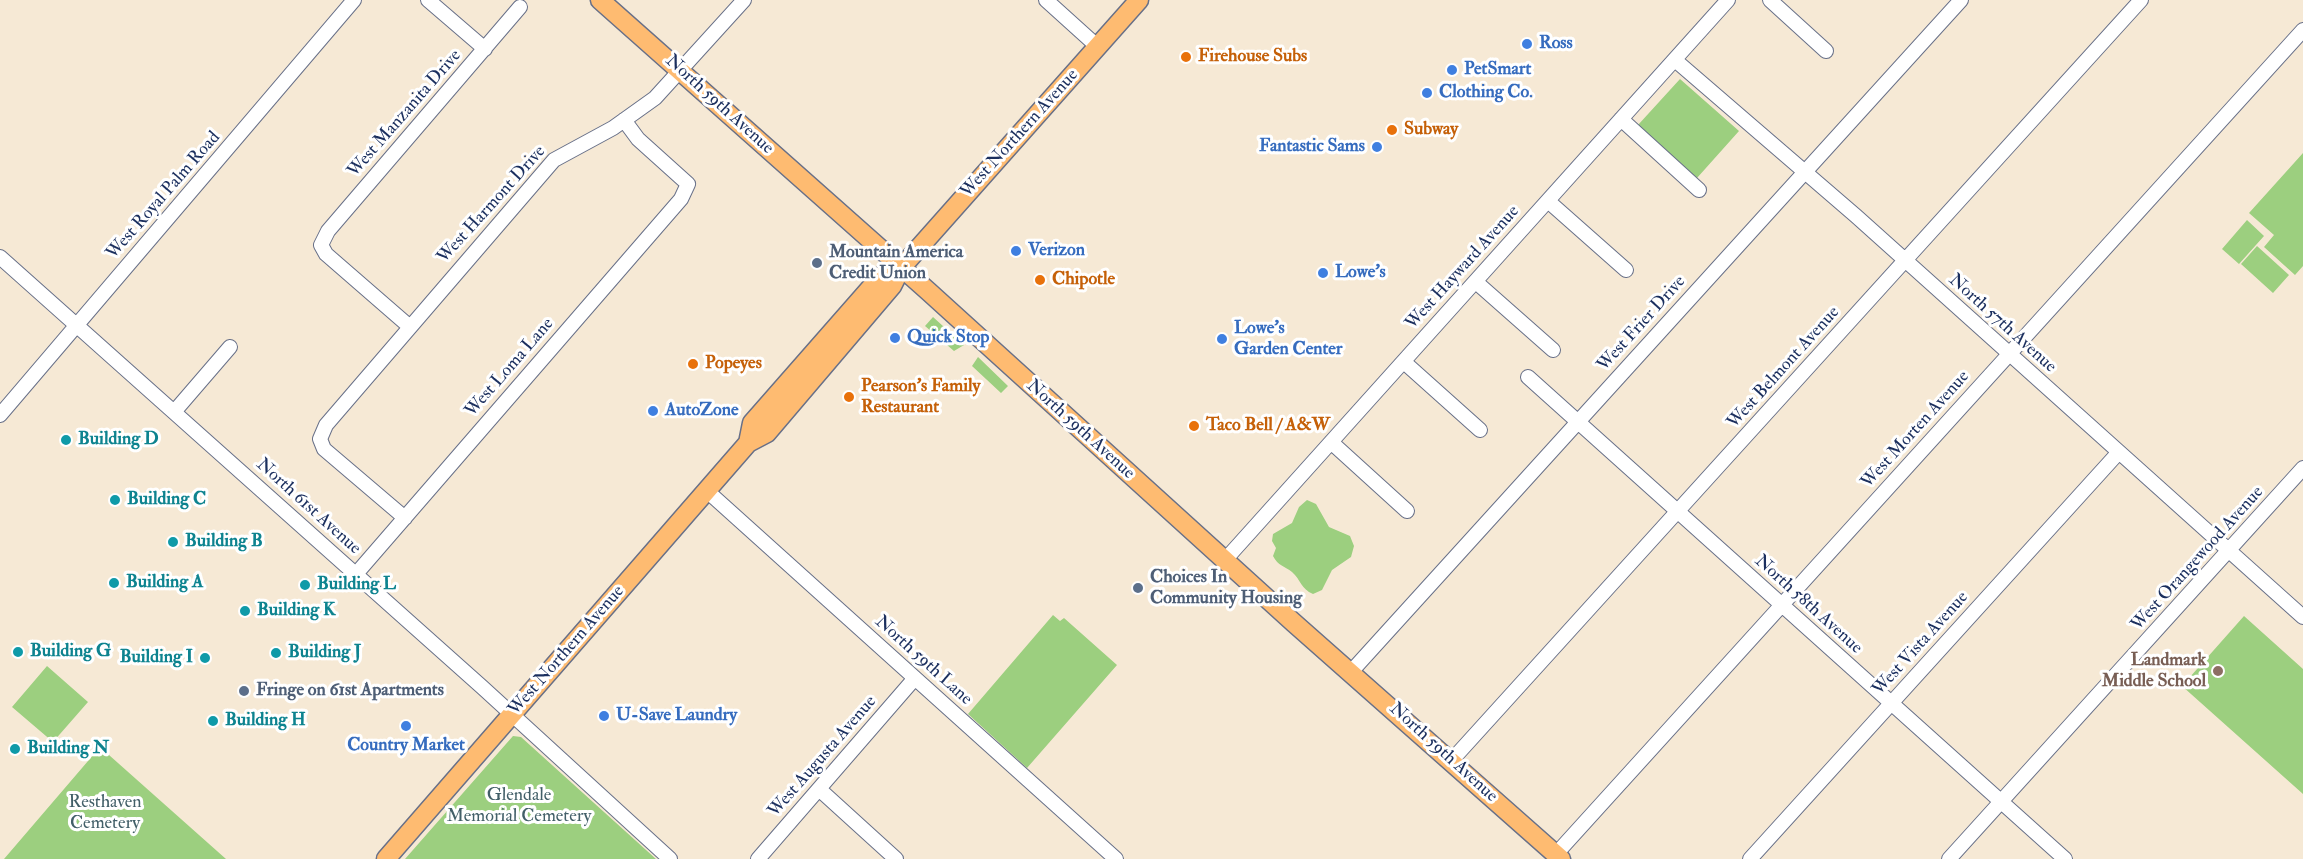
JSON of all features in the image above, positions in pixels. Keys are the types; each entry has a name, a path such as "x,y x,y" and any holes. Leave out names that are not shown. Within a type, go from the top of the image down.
{"main road":[{"name":"North 59th Avenue","path":"600,0 1558,857"},
{"name":"West Northern Avenue","path":"386,859 706,490 748,443 766,433 892,286 901,268 1139,0"}],"street":[{"name":"West Royal Palm Road","path":"0,415 354,0"},
{"path":"428,0 485,49"},
{"name":"West Harmont Drive","path":"405,518 324,449 320,439 326,425 554,160 624,120 655,98 744,0"},
{"path":"1046,0 1098,47"},
{"name":"West Hayward Avenue","path":"1225,560 1728,0"},
{"path":"1770,0 1826,51"},
{"name":"West Frier Drive","path":"1350,673 1960,0"},
{"name":"West Belmont Avenue","path":"1452,760 2141,0"},
{"name":"West Manzanita Drive","path":"410,327 326,254 321,245 328,231 520,8"},
{"name":"West Morten Avenue","path":"1558,857 1781,605 2303,30"},
{"name":"North 57th Avenue","path":"1675,60 1805,172 2303,617"},
{"path":"1621,119 1699,190"},
{"name":"West Loma Lane","path":"356,574 681,198 688,184 638,139 624,120"},
{"path":"1548,201 1626,270"},
{"name":"North 61st Avenue","path":"0,257 512,714 670,859"},
{"path":"1476,282 1552,350"},
{"path":"174,412 230,346"},
{"path":"1404,362 1480,430"},
{"name":"North 58th Avenue","path":"1528,377 2065,859"},
{"path":"1332,442 1407,511"},
{"name":"West Vista Avenue","path":"1750,859 2119,452"},
{"name":"West Orangewood Avenue","path":"1949,859 2303,468"},
{"name":"North 59th Lane","path":"706,490 1116,859"},
{"name":"West Augusta Avenue","path":"758,859 915,678"},
{"path":"819,789 896,859"}],"green space":[{"path":"1680,79 1739,131 1697,178 1638,125"},
{"path":"2303,153 2303,266 2295,275 2264,247 2274,235 2249,213"},
{"path":"2247,220 2264,236 2239,264 2222,249"},
{"path":"2257,246 2289,275 2273,293 2241,264"},
{"path":"933,317 964,345 954,351 925,326"},
{"path":"978,357 1008,386 1001,393 972,366"},
{"path":"1307,500 1316,504 1329,527 1350,536 1354,546 1351,557 1332,570 1322,590 1313,594 1306,590 1292,572 1275,559 1273,556 1276,548 1272,541 1273,534 1292,523 1299,507"},
{"path":"1053,615 1060,621 1064,618 1117,665 1027,768 968,714"},
{"path":"2244,616 2303,669 2303,794 2182,686"},
{"path":"47,666 88,702 53,742 12,707"},
{"name":"Glendale Memorial Cemetery","path":"513,736 521,737 656,859 405,859"},
{"name":"Resthaven Cemetery","path":"100,747 226,859 4,859"}],"place":[{"name":"Ross","path":"1527,44"},
{"name":"Firehouse Subs","path":"1186,57"},
{"name":"PetSmart","path":"1452,70"},
{"name":"Clothing Co.","path":"1427,93"},
{"name":"Subway","path":"1392,130"},
{"name":"Fantastic Sams","path":"1377,147"},
{"name":"Verizon","path":"1016,251"},
{"name":"Mountain America Credit Union","path":"817,263"},
{"name":"Lowe's","path":"1323,273"},
{"name":"Chipotle","path":"1040,280"},
{"name":"Quick Stop","path":"895,338"},
{"name":"Lowe's Garden Center","path":"1222,339"},
{"name":"Popeyes","path":"693,364"},
{"name":"Pearson's Family Restaurant","path":"849,397"},
{"name":"AutoZone","path":"653,411"},
{"name":"Taco Bell / A&W","path":"1194,426"},
{"name":"Building D","path":"66,440"},
{"name":"Building C","path":"115,500"},
{"name":"Building B","path":"173,542"},
{"name":"Building A","path":"114,583"},
{"name":"Building L","path":"305,585"},
{"name":"Choices In Community Housing","path":"1138,588"},
{"name":"Building K","path":"245,611"},
{"name":"Building G","path":"18,652"},
{"name":"Building J","path":"276,653"},
{"name":"Building I","path":"205,658"},
{"name":"Landmark Middle School","path":"2218,671"},
{"name":"Fringe on 61st Apartments","path":"244,691"},
{"name":"U-Save Laundry","path":"604,716"},
{"name":"Building H","path":"213,721"},
{"name":"Country Market","path":"406,726"},
{"name":"Building N","path":"15,749"}]}
